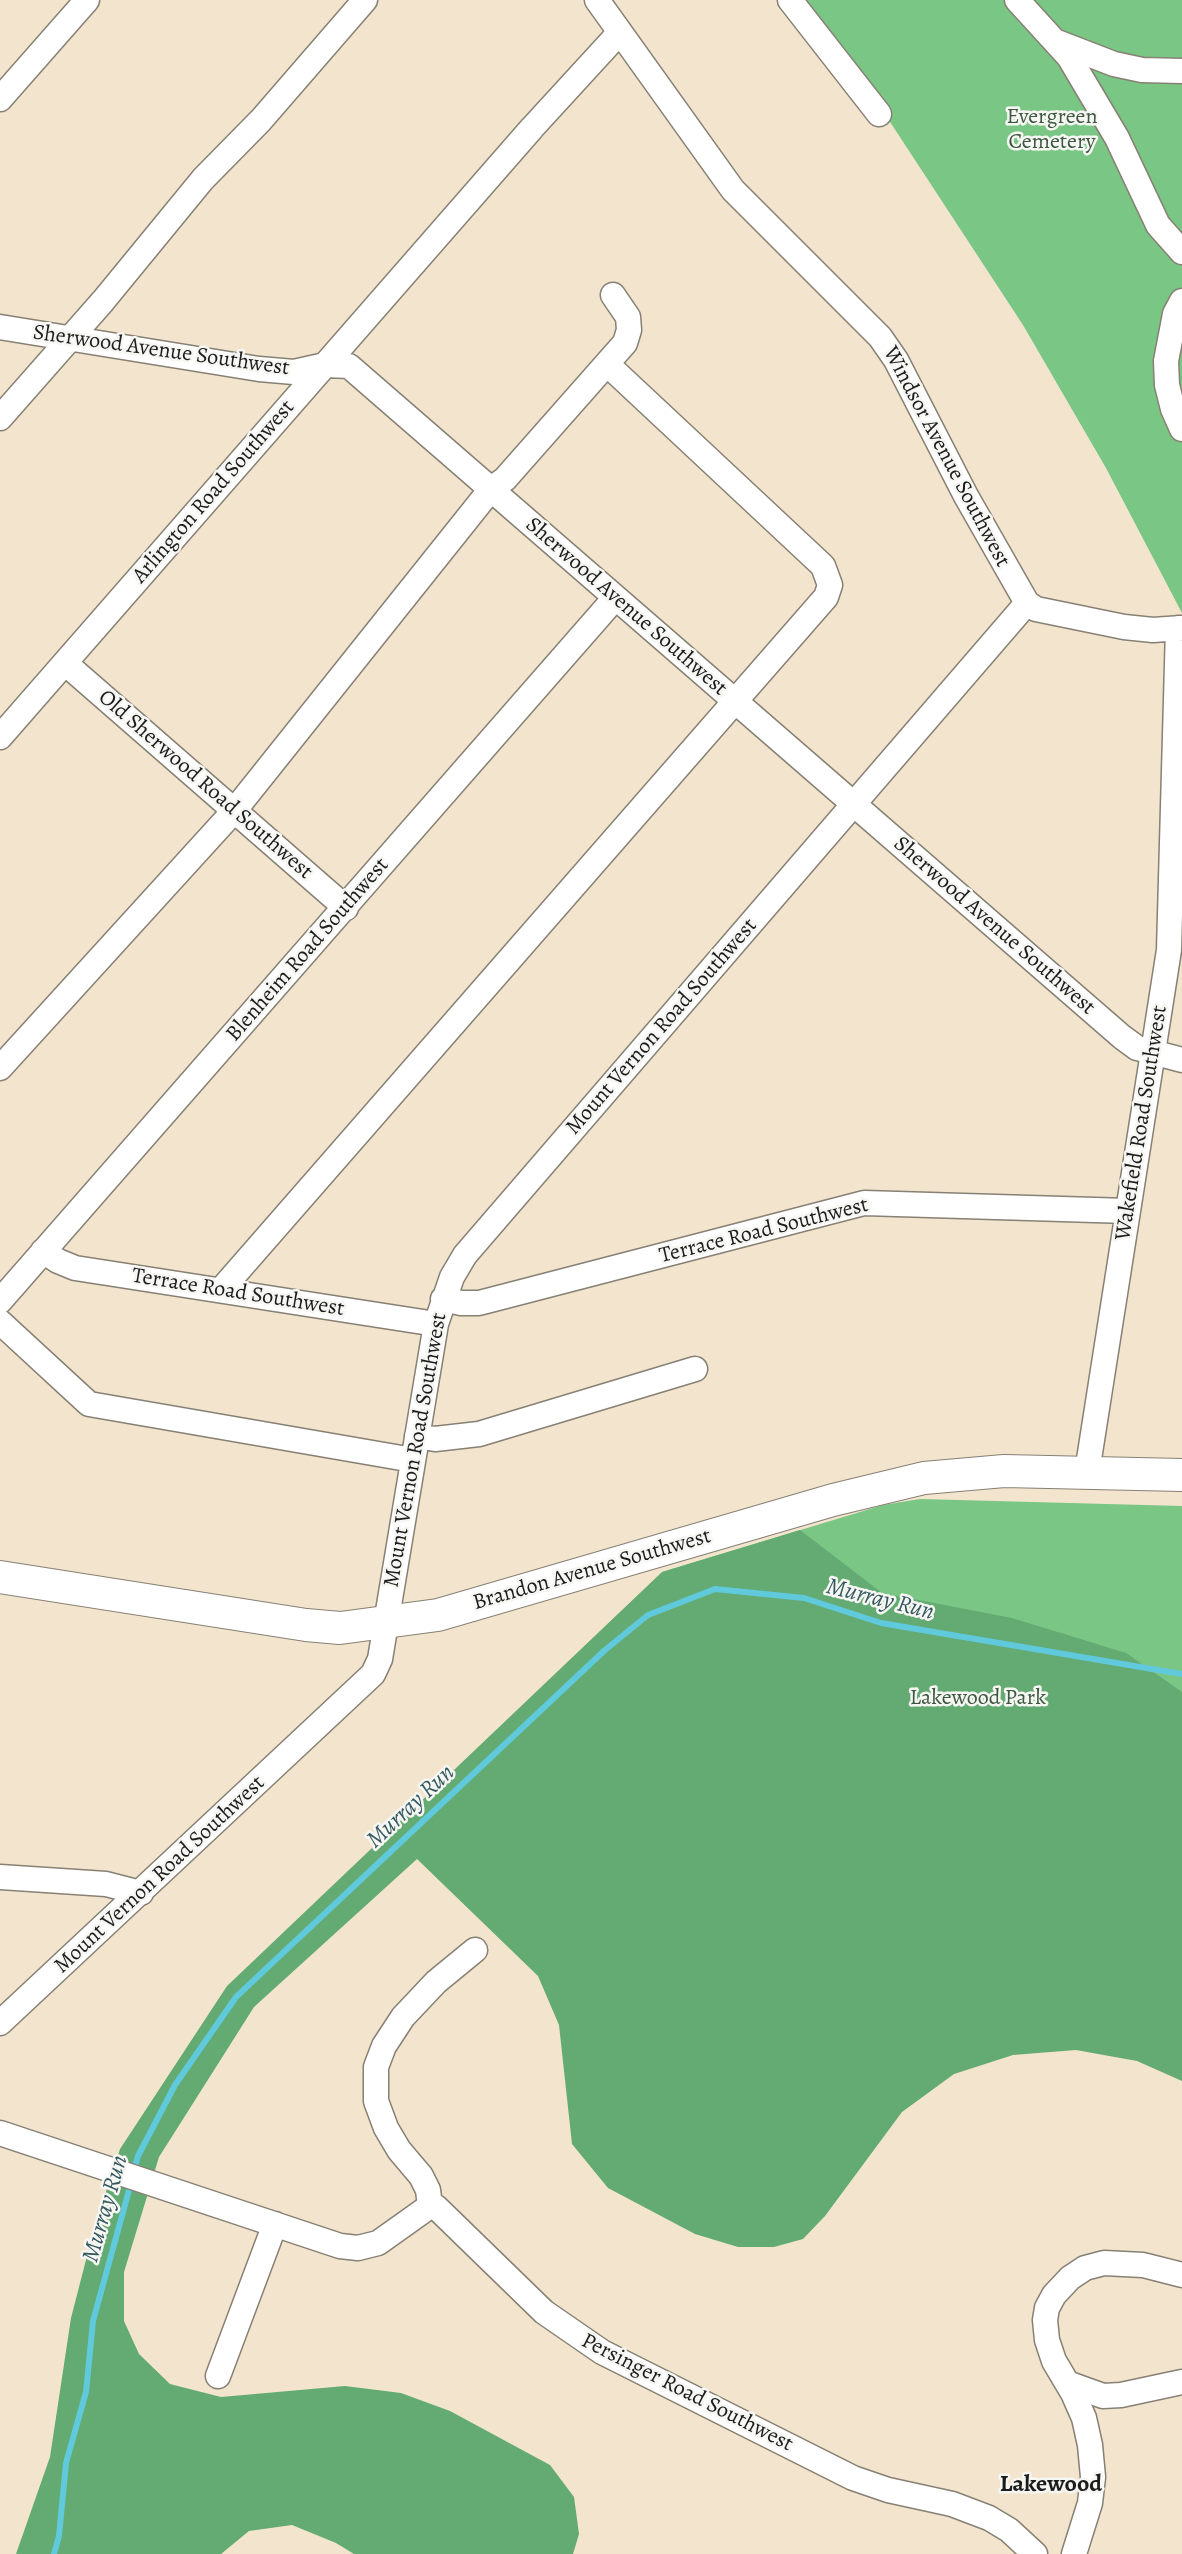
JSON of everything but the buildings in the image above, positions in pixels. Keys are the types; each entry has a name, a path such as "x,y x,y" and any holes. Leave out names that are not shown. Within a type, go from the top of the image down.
{"main road":[{"name":"Brandon Avenue Southwest","path":"0,1577 306,1625 340,1628 386,1624 438,1615 833,1500 924,1478 1004,1471 1182,1475"}],"street":[{"path":"0,99 87,0"},
{"path":"0,418 70,339 203,179 261,120 365,0"},
{"name":"Windsor Avenue Southwest","path":"597,0 733,190 880,337 896,360 972,506 1027,603"},
{"path":"790,0 879,114"},
{"path":"1017,0 1057,42 1100,105 1158,225 1182,252"},
{"name":"Arlington Road Southwest","path":"0,737 532,128 620,32"},
{"path":"1057,42 1114,64 1142,70 1182,70"},
{"path":"0,1068 234,811 491,489 505,479 626,343 629,330 628,317 613,295"},
{"path":"1182,301 1173,322 1166,361 1167,386 1173,409 1182,429"},
{"name":"Sherwood Avenue Southwest","path":"0,327 282,371 294,372 325,365 349,366 359,372 615,598 1122,1037 1137,1048 1152,1054 1182,1060"},
{"path":"222,1290 826,597 830,585 829,576 823,566 608,365"},
{"name":"Blenheim Road Southwest","path":"0,1301 615,598"},
{"path":"1027,603 1036,609 1124,627 1153,630 1180,628"},
{"name":"Mount Vernon Road Southwest","path":"0,2023 373,1674 380,1659 436,1324 443,1299 465,1255 855,806 1027,603"},
{"name":"Wakefield Road Southwest","path":"1087,1472 1169,950 1180,628"},
{"name":"Old Sherwood Road Southwest","path":"64,663 346,908"},
{"name":"Terrace Road Southwest","path":"443,1299 461,1303 479,1303 864,1203 1128,1211"},
{"name":"Terrace Road Southwest","path":"44,1251 58,1261 75,1268 436,1324"},
{"path":"0,1322 89,1404 413,1460"},
{"path":"417,1436 435,1439 479,1434 695,1369"},
{"path":"0,1877 106,1884 141,1893"},
{"path":"0,2133 340,2247 357,2248 378,2243 430,2206 428,2190 421,2176 399,2150 386,2128 376,2101 376,2067 384,2046 403,2017 436,1982 475,1950"},
{"name":"Persinger Road Southwest","path":"430,2206 441,2211 544,2312 602,2352 853,2478 888,2490 952,2504 989,2518 1009,2530 1035,2554"},
{"path":"218,2376 275,2224"},
{"path":"1074,2554 1090,2503 1093,2477 1090,2445 1084,2418 1054,2361 1047,2340 1044,2320 1054,2295 1070,2278 1085,2268 1121,2262 1182,2275"},
{"path":"1067,2383 1103,2396 1121,2395 1182,2382"}],"green space":[{"name":"Evergreen Cemetery","path":"805,0 1182,0 1182,613 1106,468 1023,325 877,102"},
{"name":"Lakewood Park","path":"920,1499 1182,1506 1182,1869 662,1572 883,1505"},
{"name":"Lakewood Park","path":"800,1530 882,1593 1012,1618 1126,1653 1182,1692 1182,2081 1137,2061 1076,2050 1013,2055 954,2074 902,2112 825,2216 803,2239 774,2247 738,2247 695,2234 608,2188 572,2144 559,2025 538,1976 417,1859 254,2007 159,2157 124,2272 124,2321 139,2354 170,2384 221,2397 345,2386 401,2393 450,2411 550,2465 574,2497 579,2534 573,2554 354,2554 336,2543 292,2525 249,2531 221,2554 16,2554 50,2457 71,2318 95,2225 120,2149 227,1986 662,1572"}],"waterway":[{"name":"Murray Run","path":"133,2173 138,2156 175,2085 236,1997 605,1650 648,1615 715,1589 804,1598 881,1623 1182,1674"},
{"name":"Murray Run","path":"54,2554 59,2536 66,2463 86,2392 93,2321 131,2183"}],"district":[{"name":"Lakewood","path":"1051,2485"}]}
